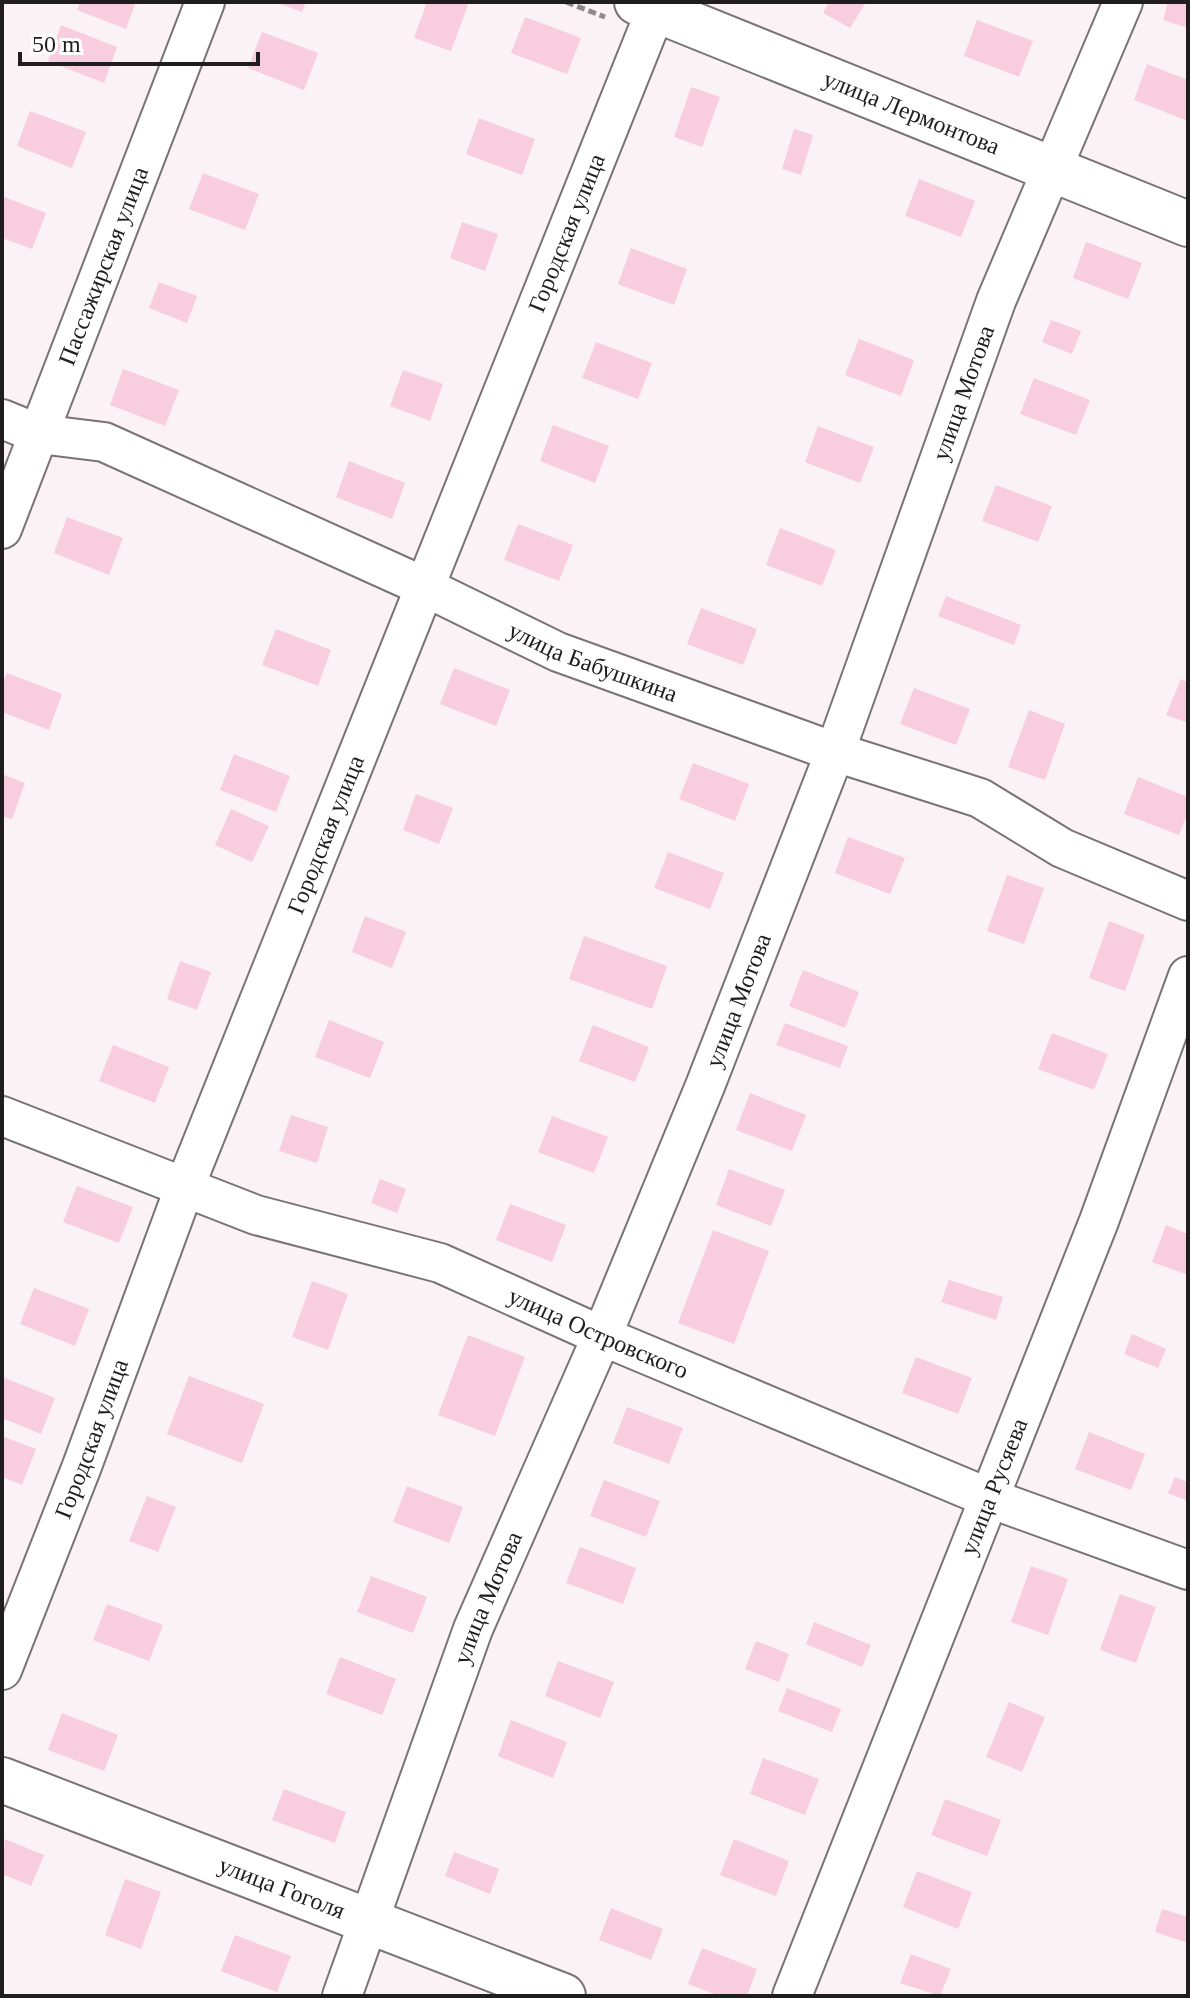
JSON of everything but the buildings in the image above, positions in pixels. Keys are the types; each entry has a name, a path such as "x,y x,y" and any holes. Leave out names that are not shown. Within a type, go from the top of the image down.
{"street":[{"name":"Пассажирская улица","path":"2,529 205,2"},
{"name":"улица Мотова","path":"342,1996 473,1629 602,1336 711,1072 835,752 996,301 1123,2"},
{"name":"улица Лермонтова","path":"650,4 1188,224"},
{"name":"Городская улица","path":"2,1670 82,1466 185,1186 650,4"},
{"name":"улица Бабушкина","path":"2,419 39,434 104,442 423,586 558,652 835,752 980,798 1062,848 1188,901"},
{"name":"улица Русяева","path":"792,1996 1099,1221 1188,976"},
{"name":"улица Островского","path":"2,1116 256,1215 440,1263 602,1336 989,1498 1188,1570"},
{"name":"улица Гоголя","path":"2,1780 563,1996"}]}
